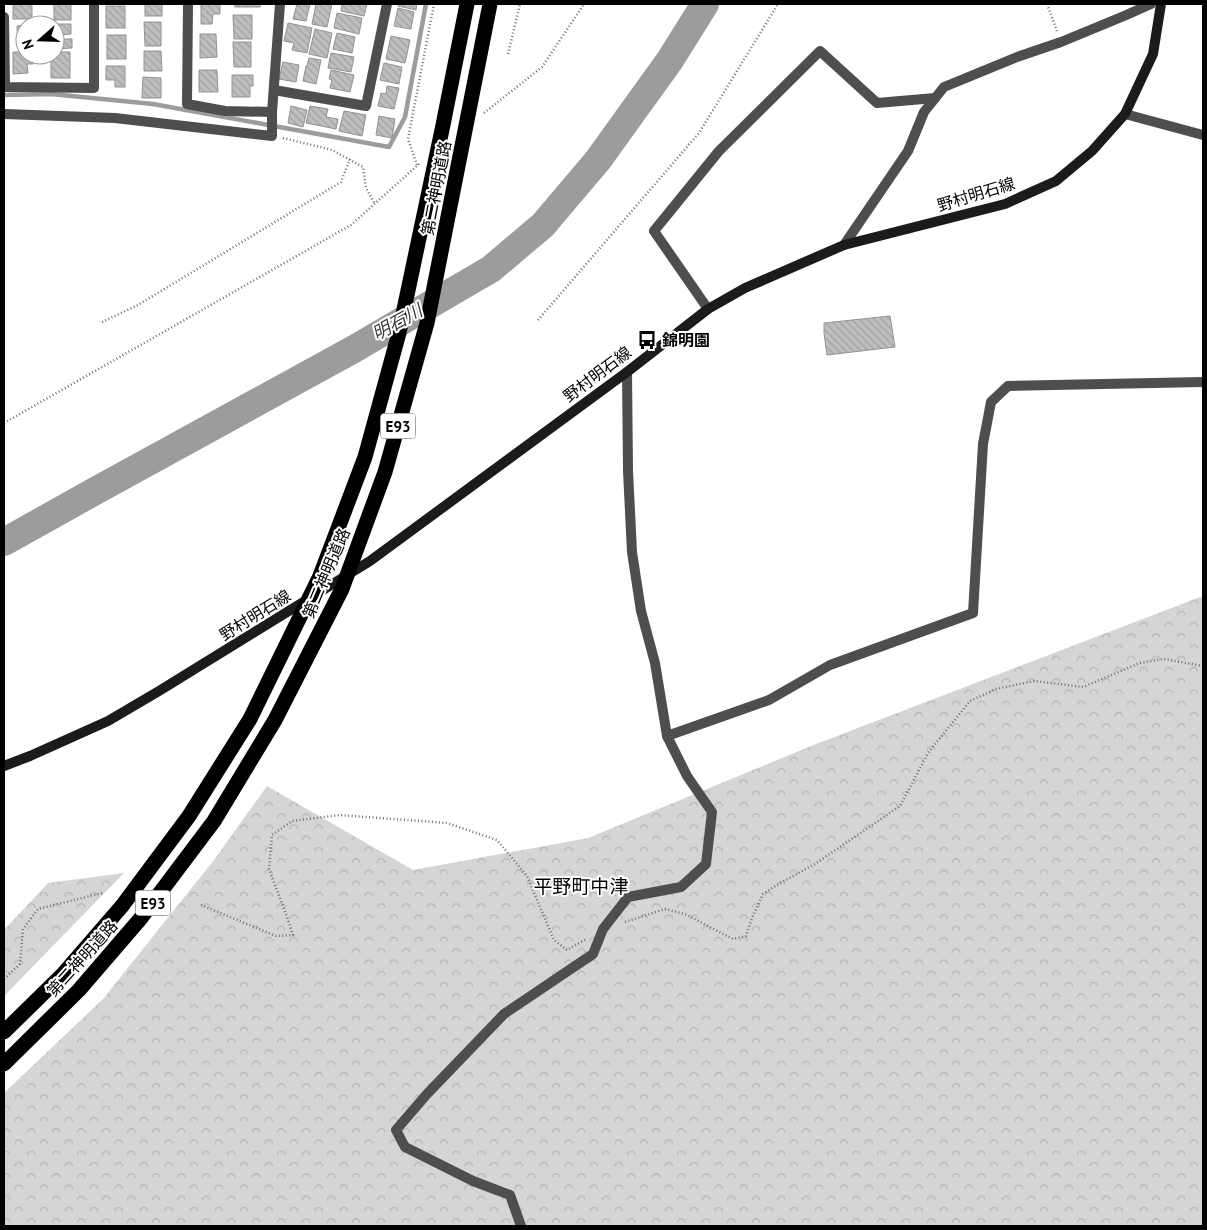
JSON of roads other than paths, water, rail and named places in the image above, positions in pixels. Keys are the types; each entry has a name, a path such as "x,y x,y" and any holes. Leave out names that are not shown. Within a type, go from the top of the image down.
{"highway":[{"name":"第二神明道路","path":"4,1032 64,973 122,906 189,816 250,719 320,576 365,457 399,333 467,4"},
{"name":"第二神明道路","path":"4,1064 79,990 142,918 214,821 275,720 342,589 385,472 427,322 474,115 490,4"}],"main road":[{"name":"野村明石線","path":"4,766 108,720 160,691 370,561 627,372 708,309 745,288 844,244 1005,204 1056,181 1092,151 1125,114 1153,54 1162,4"}],"street":[{"path":"4,17 5,87 94,88 94,4"},
{"path":"188,4 187,104 225,111 272,112"},
{"path":"4,114 115,118 272,136 280,4"},
{"path":"274,90 366,106 387,4"},
{"path":"844,244 908,151 924,112 944,87 1017,57 1061,42 1151,4"},
{"path":"708,309 654,231 719,151 820,51 877,103 935,98"},
{"path":"1125,114 1203,134"},
{"path":"521,1226 510,1195 473,1181 405,1147 396,1130 427,1094 504,1014 593,954 602,929 628,897 681,886 706,864 712,812 687,776 667,736 655,663 641,611 632,552 628,471 627,372"},
{"path":"667,736 769,700 830,665 973,613 983,444 991,402 1008,386 1203,382"}],"waterway":[{"path":"4,95 51,94 153,104 389,147 405,117 426,4"},
{"name":"明石川","path":"4,542 354,349 491,269 543,225 598,160 670,60 705,4"}],"place":[{"name":"錦明園","path":"647,340"}],"district":[{"name":"平野町中津","path":"581,886"}]}
